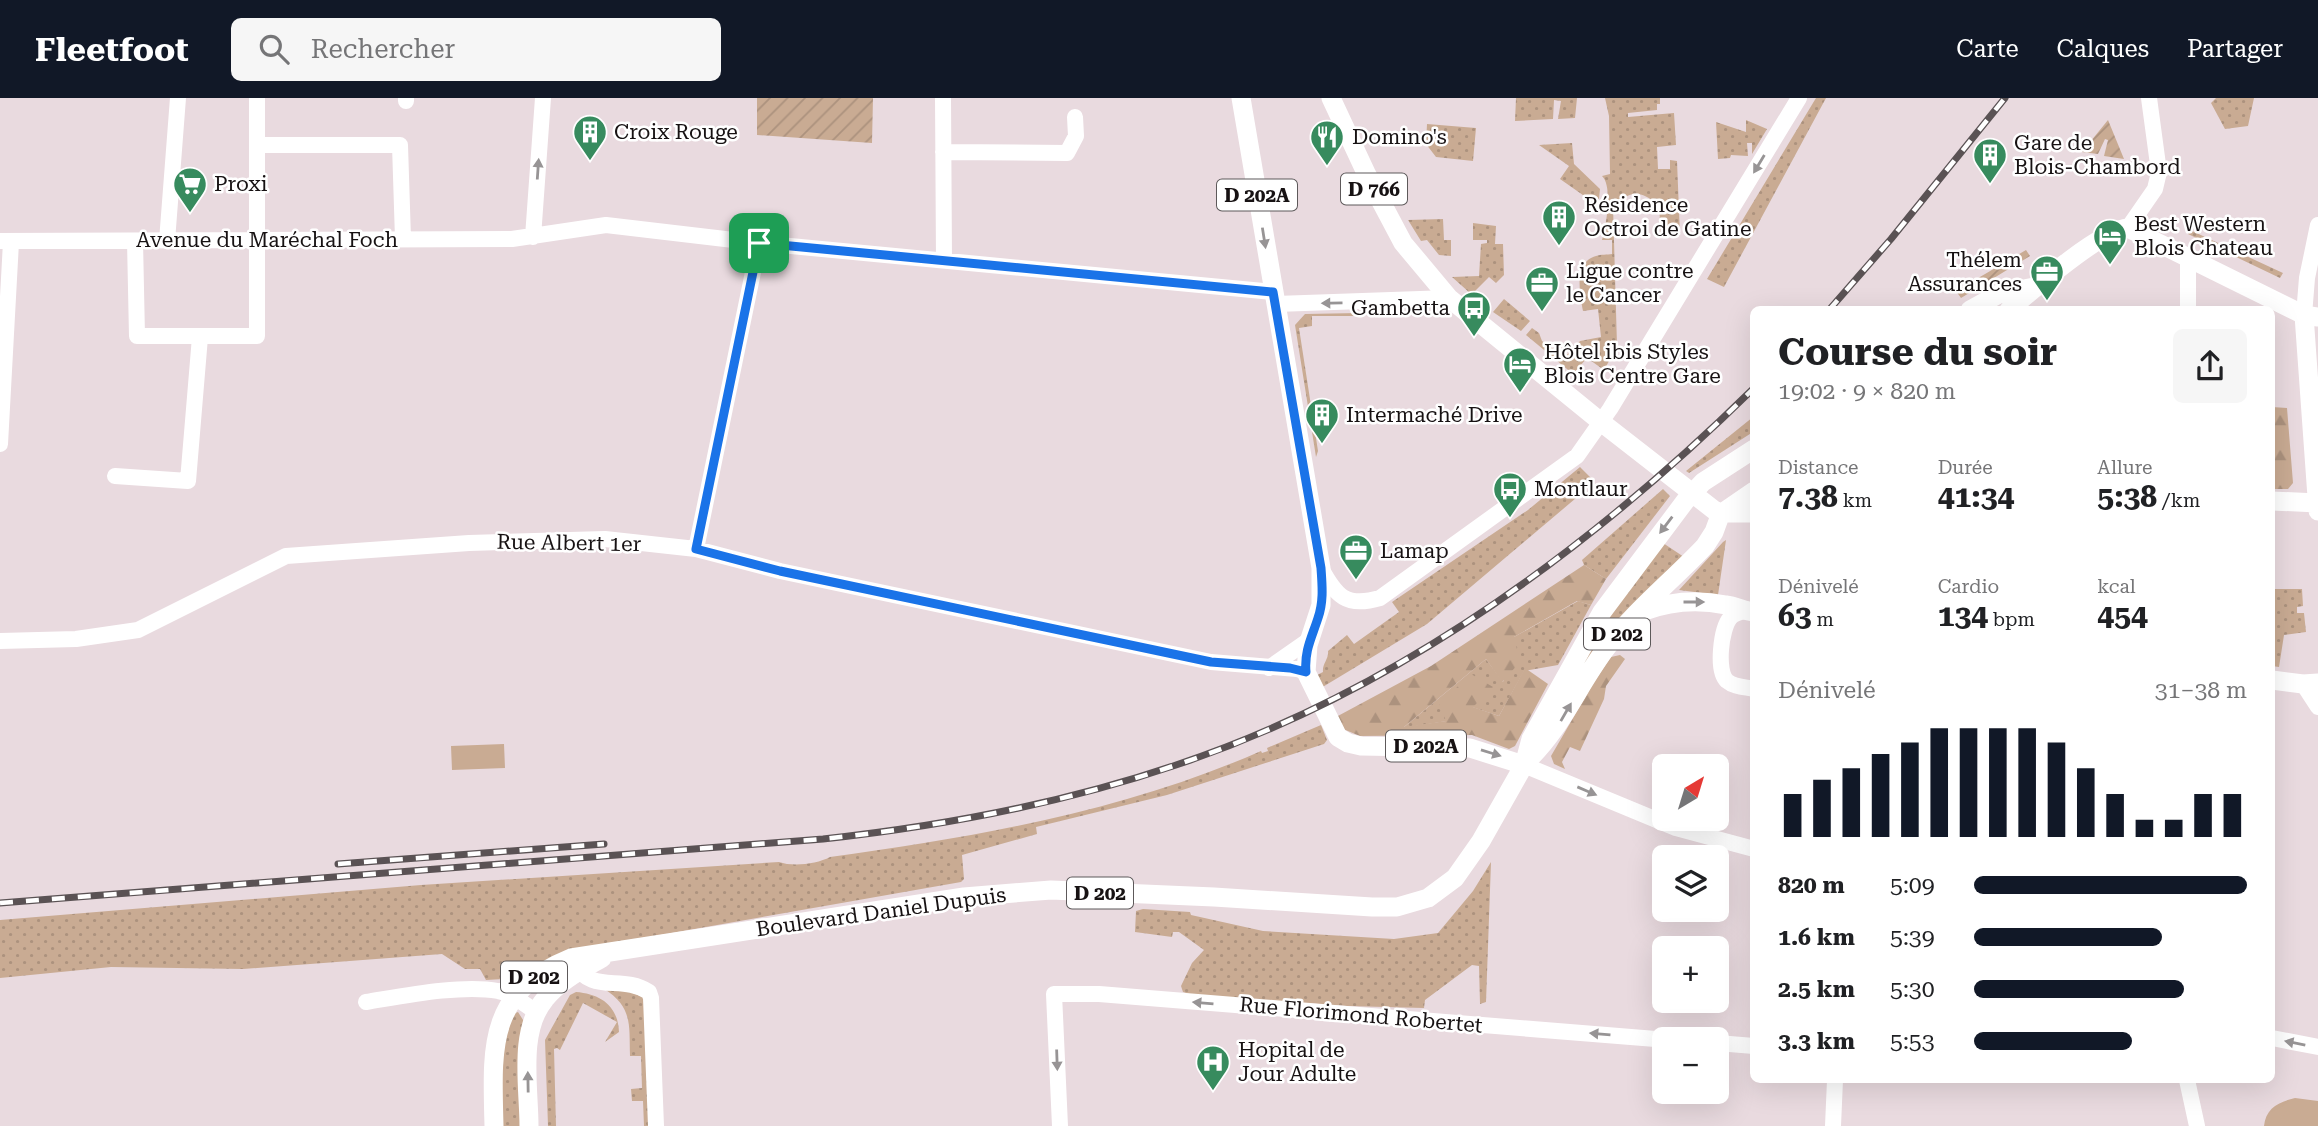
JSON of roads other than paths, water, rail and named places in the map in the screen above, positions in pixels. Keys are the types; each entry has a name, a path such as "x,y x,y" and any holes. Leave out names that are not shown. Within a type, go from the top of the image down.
{"main road":[{"name":"D 202A","path":"1241,98 1321,568 1321,605 1307,662 1332,729 1338,737 1360,746 1470,748 1524,765"},
{"name":"D 766","path":"1331,98 1371,184 1403,243 1449,298 1628,444 1702,502 1721,513"},
{"path":"1977,306 1999,294 2017,303 2114,230 2128,228 2311,316 2318,332"},
{"path":"2311,316 2318,511"},
{"name":"Boulevard Daniel Dupuis","path":"494,1126 494,1045 501,1019 515,997 539,974 609,953 964,897 1051,890 1397,907 1427,898 1455,878 1481,841 1524,765 1531,739 1581,648 1627,577 1703,482 1750,452"},
{"path":"1721,513 1750,494"},
{"path":"2275,501 2318,502"},
{"path":"1721,513 1750,513"},
{"name":"D 202","path":"1524,765 1550,738 1593,667 1618,633 1705,546 1721,513"},
{"path":"1636,614 1662,605 1691,601 1729,605 1749,611"},
{"path":"2275,680 2310,683"},
{"name":"Boulevard Daniel Dupuis","path":"536,1012 575,965"},
{"name":"D 202","path":"530,1126 528,1059 536,1012"}],"street":[{"path":"167,241 178,98"},
{"path":"135,241 137,336 257,336 257,98"},
{"path":"534,237 543,98"},
{"path":"943,98 944,259"},
{"path":"1321,568 1338,595 1350,601 1364,603 1380,598 1577,456 1601,422 1799,98"},
{"path":"2128,228 2158,183 2159,172 2149,98"},
{"path":"943,152 1067,153 1076,136 1075,117"},
{"path":"257,145 400,145 403,239"},
{"name":"Avenue du Maréchal Foch","path":"6,242 534,237 606,225 759,243 944,259 1274,298 1449,298"},
{"path":"2311,316 2307,278 2318,225"},
{"path":"0,444 6,242"},
{"path":"696,549 759,243"},
{"path":"2188,258 2188,306"},
{"path":"114,476 188,481 200,337"},
{"name":"Rue Albert 1er","path":"0,641 76,639 138,630 286,556 469,542 591,540 696,549 780,571 1211,662 1269,668 1307,662"},
{"path":"1749,611 1735,613 1728,619 1720,661 1721,673 1727,681 1750,688"},
{"path":"1269,668 1307,662"},
{"path":"2310,683 2318,707"},
{"path":"1524,765 1676,828 1750,848"},
{"path":"575,965 590,982 627,984 649,992 652,998 656,1126"},
{"path":"366,1002 413,994 499,990 515,997 536,1012"},
{"name":"Rue Florimond Robertet","path":"1060,1126 1054,994 1100,995 1652,1039"},
{"path":"2275,1039 2318,1047"},
{"path":"1729,1044 1750,1046"},
{"path":"1833,1126 1835,1083"},
{"path":"2188,1083 2197,1126"}],"railway":[{"path":"1832,306 1891,239 2005,98"},
{"path":"0,903 823,839 1001,812 1133,779 1257,734 1336,698 1412,656 1486,610 1557,559 1625,505 1750,392"},
{"path":"338,864 604,844"}],"place":[{"name":"Croix Rouge","path":"590,162"},
{"name":"Domino's","path":"1327,167"},
{"name":"Gare de Blois-Chambord","path":"1990,185"},
{"name":"Proxi","path":"190,214"},
{"name":"Résidence Octroi de Gatine","path":"1559,247"},
{"name":"Best Western Blois Chateau","path":"2110,266"},
{"name":"Thélem Assurances","path":"2047,302"},
{"name":"Ligue contre le Cancer","path":"1542,313"},
{"name":"Gambetta","path":"1474,338"},
{"name":"Hôtel ibis Styles Blois Centre Gare","path":"1520,394"},
{"name":"Intermaché Drive","path":"1322,445"},
{"name":"Montlaur","path":"1510,519"},
{"name":"Lamap","path":"1356,581"},
{"name":"Hopital de Jour Adulte","path":"1213,1092"}]}
